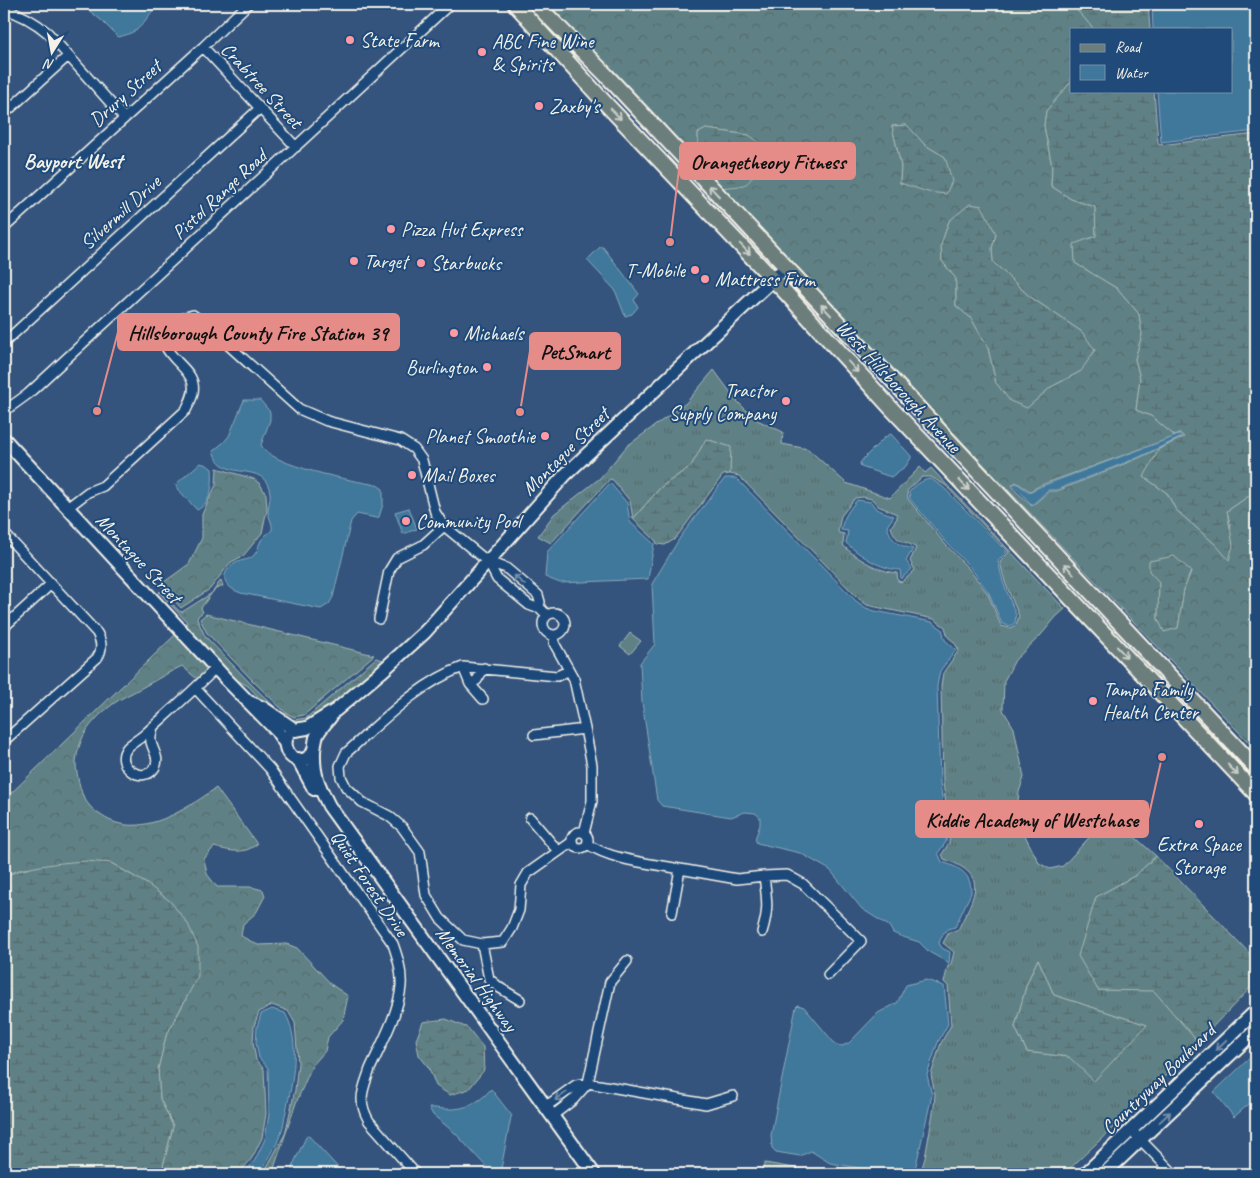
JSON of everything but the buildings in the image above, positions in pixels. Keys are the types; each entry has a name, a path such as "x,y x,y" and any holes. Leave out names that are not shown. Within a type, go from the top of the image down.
{"main road":[{"name":"West Hillsborough Avenue","path":"515,4 607,106 773,279 891,408 1256,794"},
{"path":"526,4 583,63 606,75"},
{"name":"West Hillsborough Avenue","path":"536,4 606,75 1256,768"}],"street":[{"name":"Drury Street","path":"4,228 248,4"},
{"name":"Pistol Range Road","path":"10,407 28,394 450,4"},
{"path":"4,9 21,14 35,22 48,33 124,118"},
{"name":"Crabtree Street","path":"203,47 296,147"},
{"path":"4,114 68,56"},
{"name":"Silvermill Drive","path":"4,340 14,333 259,109"},
{"name":"Montague Street","path":"249,702 263,708 295,730 307,728 336,710 425,632 565,475 786,267"},
{"path":"67,508 88,492 103,486 186,410 193,397 194,386 191,375 169,353 164,341 165,335 180,318 193,316 205,324 299,409 327,421 400,440 414,449 422,460 436,512 444,526 488,562 506,568 538,595 539,607"},
{"name":"Montague Street","path":"4,441 277,732 285,743 291,757 298,759"},
{"path":"379,618 389,571 397,558 423,545 444,526"},
{"path":"4,533 97,634 101,642 100,654 5,739"},
{"path":"488,562 497,579 529,604 539,607 547,615"},
{"path":"4,627 51,584"},
{"path":"555,612 564,617 566,626 562,633 555,636 546,632 542,623 547,615 555,612"},
{"path":"555,636 554,643 574,679 592,765 592,801 584,833"},
{"path":"568,671 557,676 463,666 446,672 414,695 346,753 340,766 341,776 346,787 362,802 388,816 402,827 420,852 426,895 440,918 463,940 482,944 504,942 519,910 521,885 528,873 572,842"},
{"path":"463,666 470,684 483,699"},
{"path":"153,727 151,743 157,758 155,767 150,773 141,775 132,773 125,766 124,757 126,749 196,689 216,668"},
{"path":"470,684 477,680 484,668"},
{"name":"Quiet Forest Drive","path":"196,689 270,769 393,944 401,974 401,987 398,1001 366,1080 362,1100 364,1112 369,1121 416,1174"},
{"name":"Montague Street","path":"318,735 336,710"},
{"path":"534,735 585,729"},
{"path":"285,743 288,735 295,730"},
{"name":"Memorial Highway","path":"318,735 313,765 316,782 329,806 594,1174"},
{"path":"298,759 306,759 314,752"},
{"name":"Memorial Highway","path":"298,759 317,794 329,806"},
{"path":"530,818 558,851"},
{"path":"576,832 584,833 588,836 587,844 580,848 575,847 572,842 572,836 576,832"},
{"path":"587,844 596,850 622,858 737,879 787,874 803,884 861,941 828,975"},
{"path":"672,913 680,869"},
{"path":"762,932 767,918 768,904 764,876"},
{"path":"482,944 489,979 520,1000"},
{"path":"588,1083 610,982 627,960"},
{"name":"Countryway Boulevard","path":"1104,1174 1136,1135 1256,1011"},
{"name":"Countryway Boulevard","path":"1085,1174 1136,1135 1256,1030"},
{"path":"549,1112 576,1084 588,1083 706,1104 733,1096"},
{"path":"1136,1135 1174,1174"}],"green space":[{"path":"549,4 1054,4 1057,7 1075,8 1093,28 1070,28 1070,83 1046,111 1044,126 1052,166 1051,186 1071,199 1095,207 1096,236 1075,263 1118,289 1139,314 1142,335 1135,359 1140,378 1136,410 1151,416 1175,436 1180,433 1185,437 1144,477 1167,493 1176,510 1215,544 1231,528 1227,511 1256,491 1256,750 720,188 749,135 706,129 698,134 699,166","holes":["906,125 925,145 945,157 900,183 901,166 892,126","949,221 996,234 992,248 993,262 1029,296 1082,332 1081,371 1051,387 1027,407 996,383 988,348 971,318 956,306 956,279 942,261 941,245","1179,435 1182,437 1139,458 1057,491 1049,491 1032,506 1012,485 1016,482 1030,491 1041,485","1191,571 1184,589 1178,628 1158,619 1159,582"]},
{"path":"1054,4 1148,4 1150,28 1093,28 1075,8 1057,7"},
{"path":"1070,83 1070,92 1154,92 1159,145 1256,134 1256,491 1227,511 1233,545 1229,560 1215,544 1176,510 1167,493 1144,477 1159,449 1184,437 1180,433 1175,436 1151,416 1136,410 1140,378 1135,359 1142,335 1139,314 1118,289 1075,263 1074,244 1096,236 1095,207 1071,199 1051,186 1052,166 1044,126 1046,111"},
{"path":"907,125 925,145 945,157 952,181 946,194 928,192 900,183 901,166 892,126"},
{"path":"706,129 749,135 760,143 754,174 748,183 720,188 699,166 698,133"},
{"path":"970,204 982,206 996,234 992,248 993,262 1029,296 1082,332 1095,350 1081,371 1051,387 1027,408 1010,401 996,383 988,348 971,318 956,306 956,279 942,261 941,245 949,221"},
{"path":"714,370 736,400 755,419 783,432 782,444 808,449 846,483 890,498 920,467 925,473 931,468 1065,609 1015,660 1004,681 1003,710 1014,728 1024,777 1019,792 1016,818 1039,863 1050,869 1063,866 1108,817 1116,820 1156,856 1136,875 1096,897 1098,990 1154,990 1198,1042 1134,1108 1064,1174 920,1174 925,1158 934,1107 935,1094 931,1075 941,1043 951,1025 948,986 944,982 954,952 943,943 949,932 958,930 969,907 975,888 968,872 959,865 944,859 942,854 949,843 950,833 943,783 941,686 943,673 959,650 948,637 945,627 934,619 867,605 858,598 739,476 730,474 730,447 706,439 691,466 661,487 633,519 630,501 613,480 610,479 551,543 538,536 554,514 600,478 627,446 686,403","holes":["922,477 931,477 945,485 1009,552 1000,562 1005,582 1019,616 1016,625 1010,628 1001,626 988,594 908,499 907,491","855,498 872,499 878,506 897,514 897,518 891,527 893,533 898,539 916,548 910,561 915,570 902,582 898,581 897,573 868,564 843,545 844,534 838,531 841,516","1038,959 1054,995 1147,1025 1069,1057 1027,1052 1015,1027 1027,983"]},
{"path":"706,439 731,447 730,474 723,475 675,539 665,545 657,544 633,519 661,487 691,466"},
{"path":"217,468 254,479 260,484 266,494 267,509 262,533 244,555 230,563 210,589 181,608 160,585 189,564 202,538 202,514 216,485"},
{"path":"1174,556 1191,571 1184,589 1178,628 1164,632 1158,619 1159,582 1149,571 1149,561"},
{"path":"221,580 223,586 214,590"},
{"path":"159,592 182,612 212,593 201,608 203,612 197,619 205,636 284,716 293,720 306,718 376,658 387,661 332,708 309,722 298,726 266,705 248,686 228,675 183,627 187,622"},
{"path":"206,614 374,655 304,715 294,717 286,713 207,633 200,619"},
{"path":"177,633 210,668 198,680 182,666 109,707 87,730 78,749 76,764 79,783 82,793 93,810 116,823 131,825 161,820 190,805 216,788 257,844 242,851 231,851 214,847 204,859 207,874 217,887 251,887 263,890 265,896 256,913 243,924 241,936 258,945 287,944 297,948 332,985 348,996 343,1020 328,1037 325,1051 312,1066 296,1103 272,1174 263,1174 285,1134 295,1090 298,1063 295,1023 288,1011 272,1005 259,1012 254,1026 253,1042 256,1060 264,1069 266,1114 262,1138 241,1174 161,1174 173,1126 160,1099 158,1069 166,1036 186,999 147,884 111,863 21,869 4,876 4,800"},
{"path":"630,633 641,641 630,654 620,646"},
{"path":"1156,856 1256,960 1256,982 1198,1042 1154,991 1098,990 1078,956 1096,897 1136,875"},
{"path":"85,861 111,863 147,884 170,901 188,924 198,947 198,976 166,1036 158,1069 160,1099 173,1126 161,1174 4,1174 4,876 43,866"},
{"path":"1038,959 1054,995 1147,1025 1094,1081 1069,1057 1027,1052 1015,1027 1027,983"},
{"path":"446,1019 468,1028 483,1047 484,1070 469,1089 450,1095 436,1086 429,1068 419,1055 416,1040 423,1022"},
{"path":"765,1163 829,1174 760,1174"}],"water":[{"path":"81,4 160,4 134,32 118,37"},
{"path":"1152,4 1256,4 1256,131 1161,142 1157,92 1232,92 1232,28 1153,28"},
{"path":"600,247 603,247 639,294 634,300 638,307 632,314 625,316 615,290 587,260"},
{"path":"244,400 260,400 270,412 270,420 261,445 268,453 296,466 377,485 383,489 383,504 379,517 357,514 351,521 333,597 329,604 321,609 241,593 230,587 225,580 225,575 230,567 252,557 256,553 261,540 272,530 268,512 270,493 267,483 261,476 226,467 218,461 213,451 229,436"},
{"path":"891,434 911,456 906,466 891,477 861,467 860,463 863,459 885,437"},
{"path":"1179,435 1182,437 1137,458 1056,490 1048,490 1032,505 1014,485 1016,483 1029,492"},
{"path":"200,463 212,469 212,481 209,498 197,510 177,488 176,484"},
{"path":"725,478 736,478 856,601 866,608 875,611 932,622 942,629 945,640 956,650 940,671 937,686 940,783 947,833 946,842 938,853 942,862 963,872 969,880 971,893 955,927 945,932 939,943 942,948 950,952 949,963 929,952 919,942 893,933 889,926 862,909 830,870 800,853 757,843 755,839 760,825 760,817 755,813 745,812 731,817 662,806 657,800 642,702 640,663 655,644 652,584 681,536"},
{"path":"931,479 943,487 1007,552 998,561 1003,582 1016,615 1015,623 1010,626 1002,624 989,593 970,567 910,499 909,492 916,485"},
{"path":"610,483 627,503 630,522 654,544 648,579 560,583 545,577 547,552"},
{"path":"857,500 871,502 876,509 894,516 887,526 891,536 903,546 913,549 906,561 912,569 901,579 900,570 885,567 871,561 846,543 848,531 841,530 843,522"},
{"name":"Community Pool","path":"409,508 417,529 403,534 395,512"},
{"path":"926,980 944,986 948,1024 938,1042 927,1075 932,1095 916,1165 912,1174 895,1174 830,1163 811,1151 800,1156 776,1152 772,1148 771,1135 796,1007 798,1005 804,1007 836,1045 842,1046 849,1043 878,1013 897,1003 906,985"},
{"path":"272,1009 285,1013 293,1036 294,1061 291,1087 282,1130 277,1143 260,1174 244,1174 255,1160 265,1139 269,1114 268,1068 259,1058 256,1042 257,1027 261,1014"},
{"path":"1256,1052 1256,1098 1234,1117 1214,1092"},
{"path":"491,1089 512,1116 500,1174 493,1174 455,1133 433,1115 429,1108 452,1109 464,1107 481,1099"},
{"path":"307,1135 344,1174 298,1174 292,1172 292,1167"}],"place":[{"name":"State Farm","path":"350,40"},
{"name":"ABC Fine Wine & Spirits","path":"482,52"},
{"name":"Zaxby's","path":"539,106"},
{"name":"Pizza Hut Express","path":"391,229"},
{"name":"Orangetheory Fitness","path":"670,242"},
{"name":"Target","path":"354,261"},
{"name":"Starbucks","path":"421,263"},
{"name":"T-Mobile","path":"695,270"},
{"name":"Mattress Firm","path":"705,279"},
{"name":"Michaels","path":"454,333"},
{"name":"Burlington","path":"487,367"},
{"name":"Tractor Supply Company","path":"786,401"},
{"name":"Hillsborough County Fire Station 39","path":"97,411"},
{"name":"PetSmart","path":"520,412"},
{"name":"Planet Smoothie","path":"545,436"},
{"name":"Mail Boxes","path":"412,475"},
{"name":"Community Pool","path":"406,521"},
{"name":"Tampa Family Health Center","path":"1093,701"},
{"name":"Kiddie Academy of Westchase","path":"1162,757"},
{"name":"Extra Space Storage","path":"1199,824"}],"district":[{"name":"Bayport West","path":"73,161"}]}
